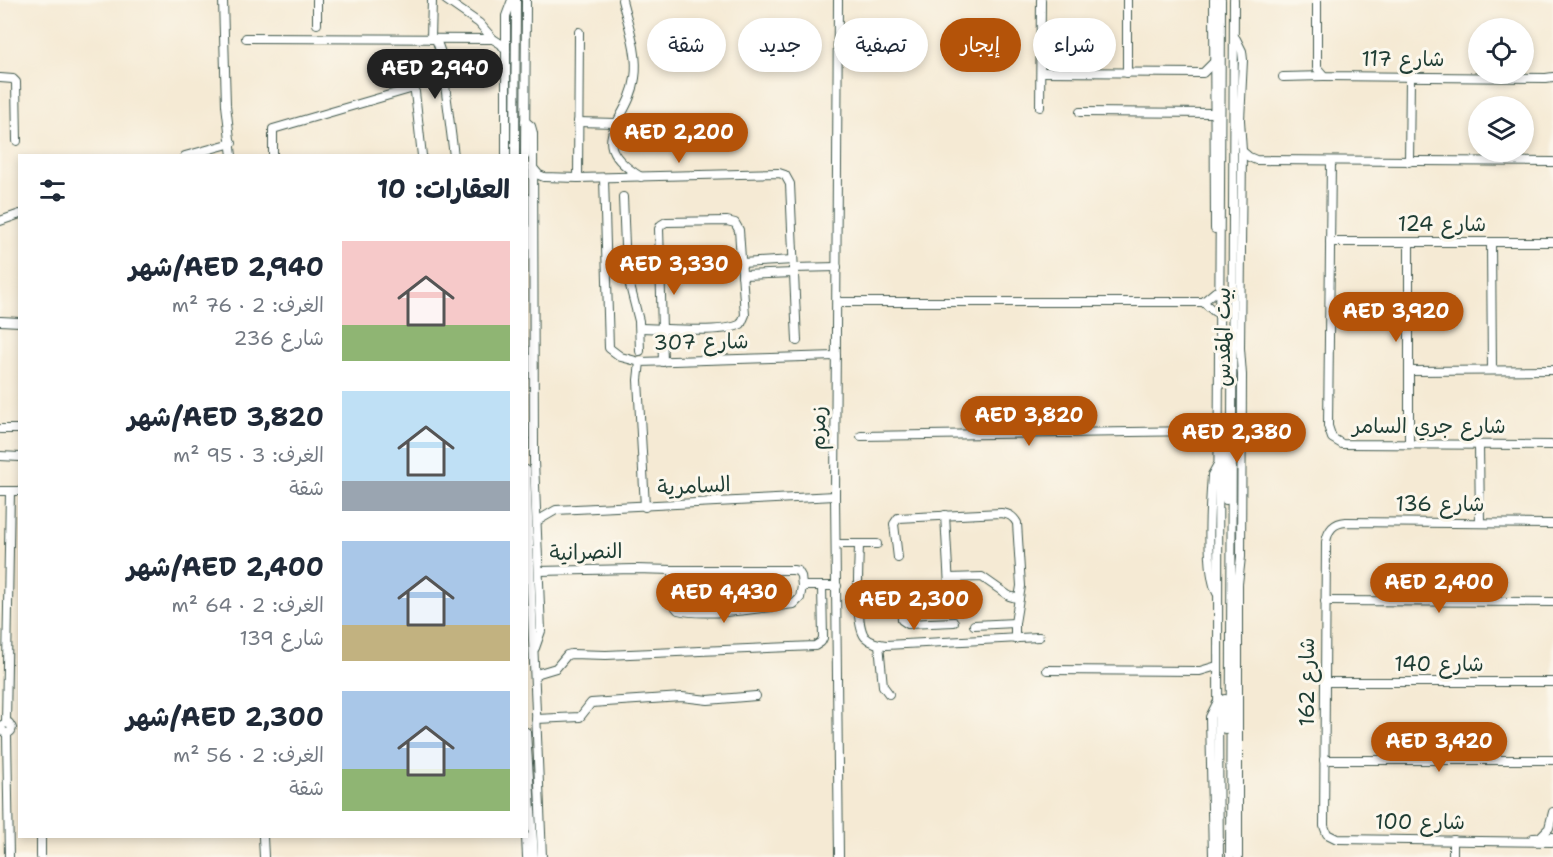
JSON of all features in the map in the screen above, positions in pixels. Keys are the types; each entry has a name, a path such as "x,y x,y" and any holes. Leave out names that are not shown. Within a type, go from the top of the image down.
{"street":[{"path":"223,0 226,105 232,154"},
{"path":"317,0 317,24"},
{"path":"432,0 434,39 442,61 454,154"},
{"path":"446,0 479,23 506,51"},
{"path":"506,154 506,28 507,12 514,0"},
{"path":"514,0 515,154"},
{"path":"525,154 526,0"},
{"path":"622,0 636,70 631,92 611,138 611,150 626,168 642,178"},
{"name":"زمزم","path":"838,0 835,496 839,857"},
{"path":"1041,0 1041,18"},
{"path":"1127,0 1127,73"},
{"name":"بيت المقدس","path":"1214,0 1220,377 1217,594 1219,857"},
{"name":"بيت المقدس","path":"1220,377 1216,364 1215,292 1218,266 1221,0"},
{"name":"بيت المقدس","path":"1230,857 1234,0"},
{"path":"1317,0 1321,74"},
{"path":"246,38 493,39 500,36 506,28"},
{"path":"578,178 579,32"},
{"name":"بيت المقدس","path":"1234,36 1242,51 1243,60 1240,112 1242,375 1238,857"},
{"path":"1040,107 1041,72 1203,73 1214,62"},
{"path":"506,67 515,84"},
{"path":"1203,73 1214,85"},
{"name":"شارع 117","path":"1283,77 1321,74 1410,78 1546,78 1553,76"},
{"path":"0,78 13,79 16,82 16,141"},
{"path":"1409,162 1410,78"},
{"path":"273,154 273,129 414,89 422,154"},
{"path":"1080,112 1215,113"},
{"path":"525,121 531,126 533,133 534,461 541,631 535,648"},
{"path":"578,122 616,123"},
{"path":"202,153 232,143"},
{"path":"1242,151 1256,160 1553,162"},
{"path":"1242,171 1256,160"},
{"name":"شارع جري السامر","path":"1331,162 1329,432 1332,438 1342,444 1553,445"},
{"path":"533,168 536,173 544,177 642,178 778,173 787,177 790,184 797,341"},
{"path":"533,190 544,177"},
{"path":"604,178 609,348 621,357 640,362"},
{"path":"1232,212 1242,192"},
{"path":"623,197 626,270 640,328 640,351"},
{"path":"0,221 18,215"},
{"path":"640,328 662,328 729,328 741,324 745,315 738,226 731,222 666,222 659,227 660,270 662,328 663,362"},
{"name":"شارع 124","path":"1330,242 1553,243"},
{"path":"1409,242 1409,444"},
{"path":"1491,242 1491,370"},
{"path":"741,263 793,267 837,267"},
{"path":"742,275 793,267"},
{"path":"626,270 660,270"},
{"path":"837,302 1203,302 1215,292"},
{"path":"1203,302 1215,312"},
{"path":"0,321 18,322"},
{"name":"شارع 307","path":"645,507 638,380 640,362 836,356"},
{"path":"528,372 534,365"},
{"path":"1232,365 1242,375"},
{"path":"1409,371 1553,370"},
{"path":"861,436 1196,431 1219,426 1224,434 1225,485 1231,519"},
{"path":"0,429 18,429"},
{"path":"1196,431 1209,434 1218,443"},
{"path":"1231,444 1240,434"},
{"path":"1479,445 1480,523"},
{"path":"0,456 18,457"},
{"path":"0,491 18,491"},
{"path":"9,857 10,491"},
{"name":"السامرية","path":"537,520 556,510 835,496"},
{"path":"536,499 545,507 556,510"},
{"path":"528,510 542,857"},
{"path":"898,558 894,524 898,518 1008,514 1017,523 1021,586 1015,639"},
{"path":"945,515 949,587 905,592 901,597 903,620 908,624 954,622"},
{"name":"شارع 136","path":"1329,530 1336,524 1346,522 1553,524"},
{"name":"شارع 162","path":"1327,834 1324,826 1325,601 1326,542 1329,530"},
{"path":"836,544 877,544"},
{"path":"858,544 860,623 865,637 879,644 1039,637"},
{"name":"النصرانية","path":"539,572 635,569 793,570 798,571 801,576 802,586"},
{"path":"674,570 674,605 678,610 686,612 731,611 794,604 800,598 802,586 837,586"},
{"path":"949,578 982,577 1009,596 1019,599"},
{"path":"536,674 558,666 567,655 574,653 606,655 814,646 823,638 822,586"},
{"path":"1325,601 1553,602"},
{"path":"974,625 1015,623"},
{"path":"879,644 883,686 889,694"},
{"path":"535,660 551,669"},
{"path":"1047,670 1200,671 1217,666 1225,677 1225,719 1230,751"},
{"path":"1200,671 1213,677 1217,682"},
{"name":"شارع 140","path":"1325,682 1553,682"},
{"path":"536,719 580,717 591,703 682,697 708,700 756,696"},
{"name":"بيت المقدس","path":"1213,857 1210,717 1217,703"},
{"path":"1324,760 1553,760"},
{"path":"528,763 534,857"},
{"path":"1540,837 1550,824 1553,812"},
{"path":"1550,824 1553,835"},
{"name":"شارع 100","path":"1327,834 1337,839 1553,842"},
{"name":"شارع 100","path":"1514,841 1553,835"},
{"path":"40,838 41,857"},
{"path":"263,838 264,857"},
{"path":"526,838 526,857"},
{"path":"1453,840 1454,857"}]}
